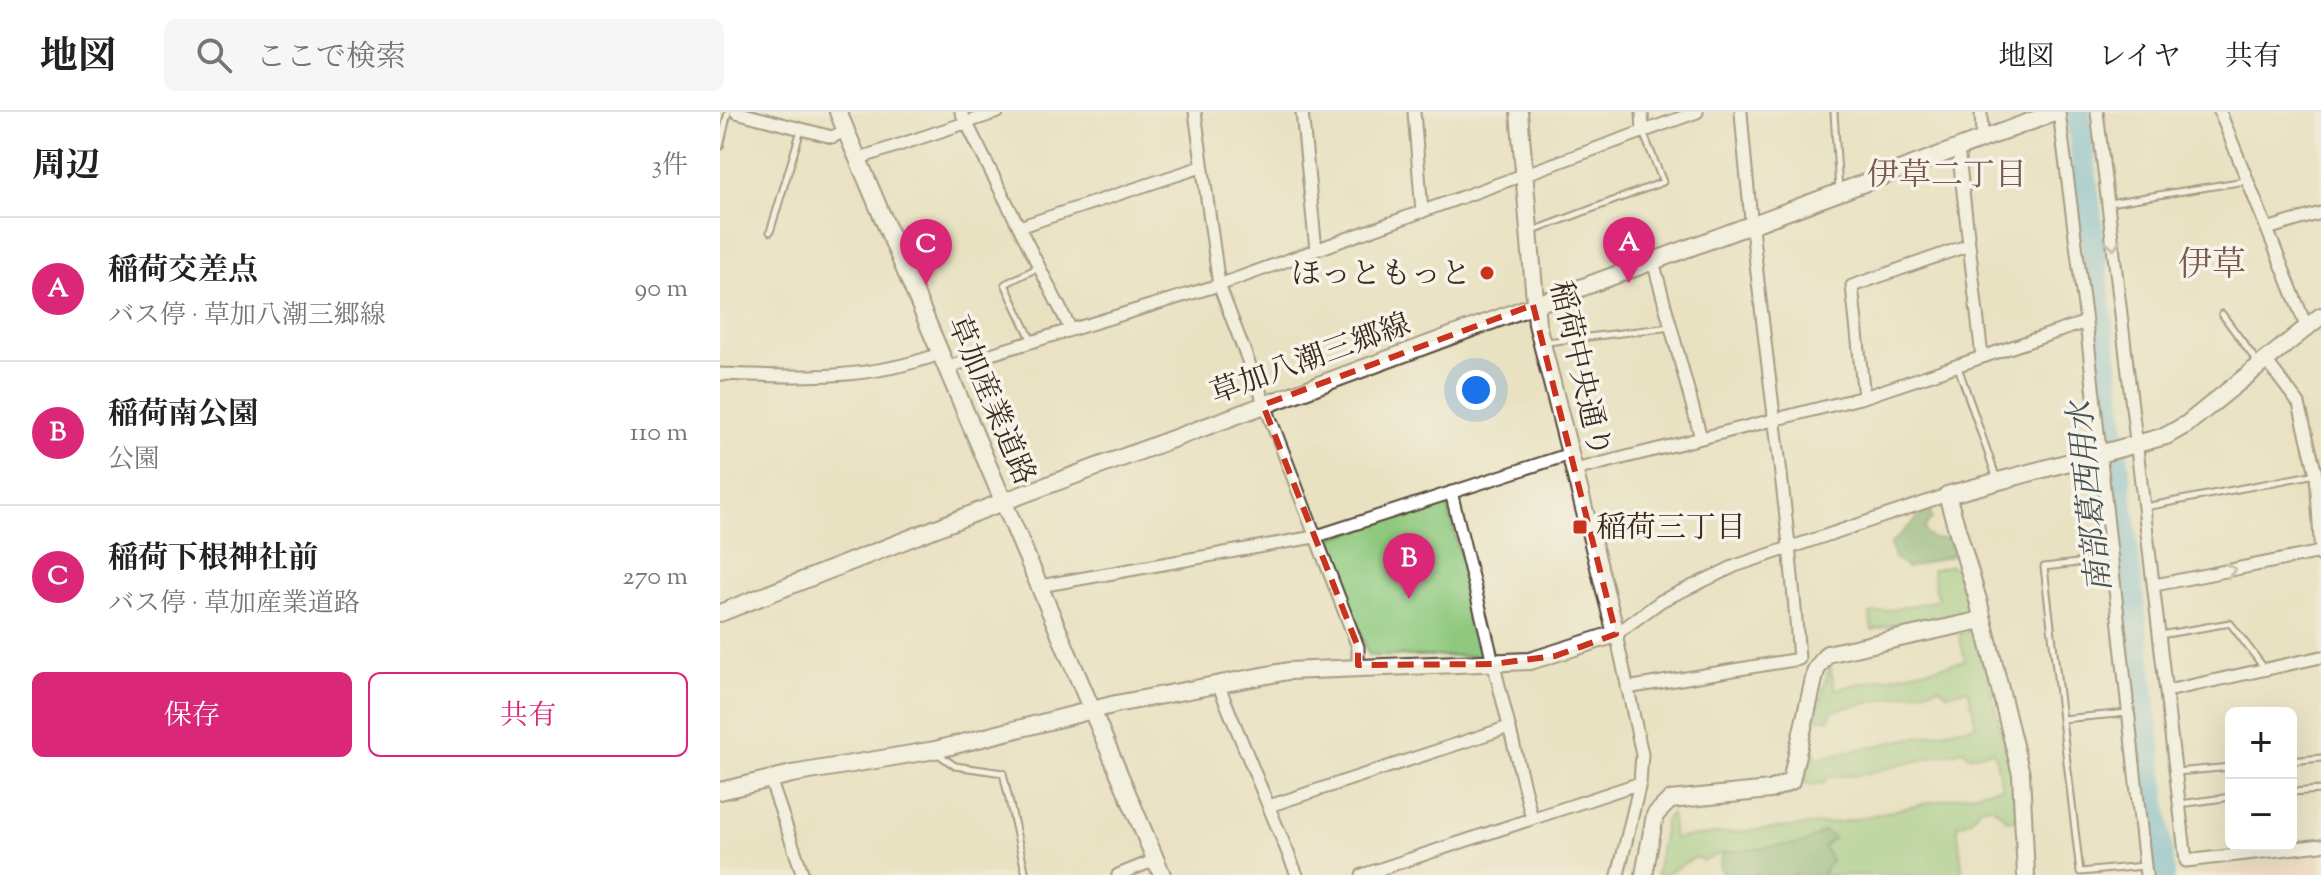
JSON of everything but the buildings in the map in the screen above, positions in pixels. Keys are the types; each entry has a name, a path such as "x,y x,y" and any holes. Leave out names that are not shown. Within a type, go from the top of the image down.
{"street":[{"path":"736,112 832,137 845,131"},
{"name":"草加産業道路","path":"838,112 1159,868"},
{"path":"857,159 963,117 998,112"},
{"path":"1195,112 1219,285 1358,647 1358,665"},
{"path":"1302,112 1316,250"},
{"path":"1414,112 1422,212"},
{"name":"稲荷中央通り","path":"1519,112 1533,305 1616,634"},
{"path":"1642,112 1643,132"},
{"path":"720,374 842,376 901,368 1032,342 1219,285 1697,112"},
{"path":"1627,688 1799,659 1791,546 1750,225 1741,112"},
{"path":"1981,112 1982,139"},
{"path":"2058,112 2104,452 2110,559 2146,870"},
{"name":"草加八潮三郷線","path":"720,613 1005,501 2058,112"},
{"path":"2097,112 2186,861 2321,845"},
{"path":"2220,112 2306,326"},
{"path":"963,117 1071,330"},
{"path":"1958,148 1982,357"},
{"path":"1019,227 1201,167"},
{"path":"2267,229 2321,213"},
{"path":"1864,397 1852,286 1969,245"},
{"path":"1653,261 1701,438"},
{"path":"720,791 770,779 935,750 1094,710 1288,671 1358,665 1493,664 1555,656 1616,634 1661,601 1735,566 1947,495 2135,445 2187,424 2321,316"},
{"path":"1040,586 1314,537 1451,492 1573,462 1701,438 1864,397 2086,322"},
{"path":"2155,585 2321,554 2318,474 2299,404 2262,361"},
{"path":"1451,492 1532,819"},
{"path":"1947,495 2021,774 2026,875"},
{"path":"1644,875 1655,815 1670,800 1770,790 1791,781 1816,670 1827,654 1982,620"},
{"path":"1616,634 1642,754 1640,783 1618,875"},
{"path":"2167,691 2321,657"},
{"path":"1218,684 1297,875"},
{"path":"1269,806 1509,727"},
{"path":"770,779 803,875"},
{"path":"1362,875 1640,783"},
{"path":"1118,875 1159,868"}],"lane":[{"path":"720,147 728,112"},
{"path":"1834,112 1839,192"},
{"path":"770,232 801,129"},
{"path":"1528,232 1663,182 1643,132"},
{"path":"2108,203 2248,181"},
{"path":"1032,342 1005,284 1039,267"},
{"path":"2222,314 2262,361"},
{"path":"1542,342 1671,327"},
{"path":"1957,365 1997,480"},
{"path":"2145,507 2318,474"},
{"path":"2110,559 2044,567 2080,872 2146,870"},
{"path":"2160,635 2230,623 2265,670"},
{"path":"2062,719 2128,713"},
{"path":"935,750 942,760 955,766 1003,773 1026,875"},
{"path":"2297,760 2321,758"},
{"path":"2175,772 2225,768"},
{"path":"2297,792 2321,790"},
{"path":"2179,804 2225,798"}],"highlighted area":[{"path":"1533,305 1616,634 1555,656 1493,664 1358,665 1358,647 1263,405"}],"shaded area":[{"path":"2321,856 2321,875 2196,875 2195,872"}],"green space":[{"path":"1440,502 1448,506 1484,651 1481,656 1369,656 1327,547 1332,538"},
{"path":"1929,508 1932,519 1925,526 1926,534 1934,539 1948,538 1954,555 1907,568 1894,558 1890,544"},
{"path":"1950,565 1957,569 1968,615 1925,624 1923,618 1872,630 1870,614 1938,600 1932,570"},
{"path":"1972,631 1978,636 2012,777 2016,820 2007,820 1992,806 1980,808 1970,821 1957,825 1963,875 1822,875 1826,874 1805,843 1723,853 1703,861 1696,857 1664,875 1656,875 1666,818 1671,813 1674,838 1841,822 2002,787 1994,751 1969,756 1963,750 1860,775 1827,777 1825,783 1809,785 1802,780 1810,733 1816,758 1976,725 1968,689 1947,694 1940,687 1831,711 1829,720 1815,718 1830,665 1835,689 1965,661 1959,634"},
{"path":"1824,831 1834,838 1824,846 1831,861 1822,875 1724,875 1719,866 1723,853 1805,843"}],"waterway":[{"name":"南部葛西用水","path":"2078,112 2163,875"}],"place":[{"name":"ほっともっと","path":"1487,273"},
{"name":"稲荷交差点","path":"1629,283"},
{"name":"稲荷下根神社前","path":"926,285"},
{"name":"稲荷三丁目","path":"1580,527"},
{"name":"稲荷南公園","path":"1409,599"}],"district":[{"name":"伊草二丁目","path":"1947,174"},
{"name":"伊草","path":"2212,263"}]}
